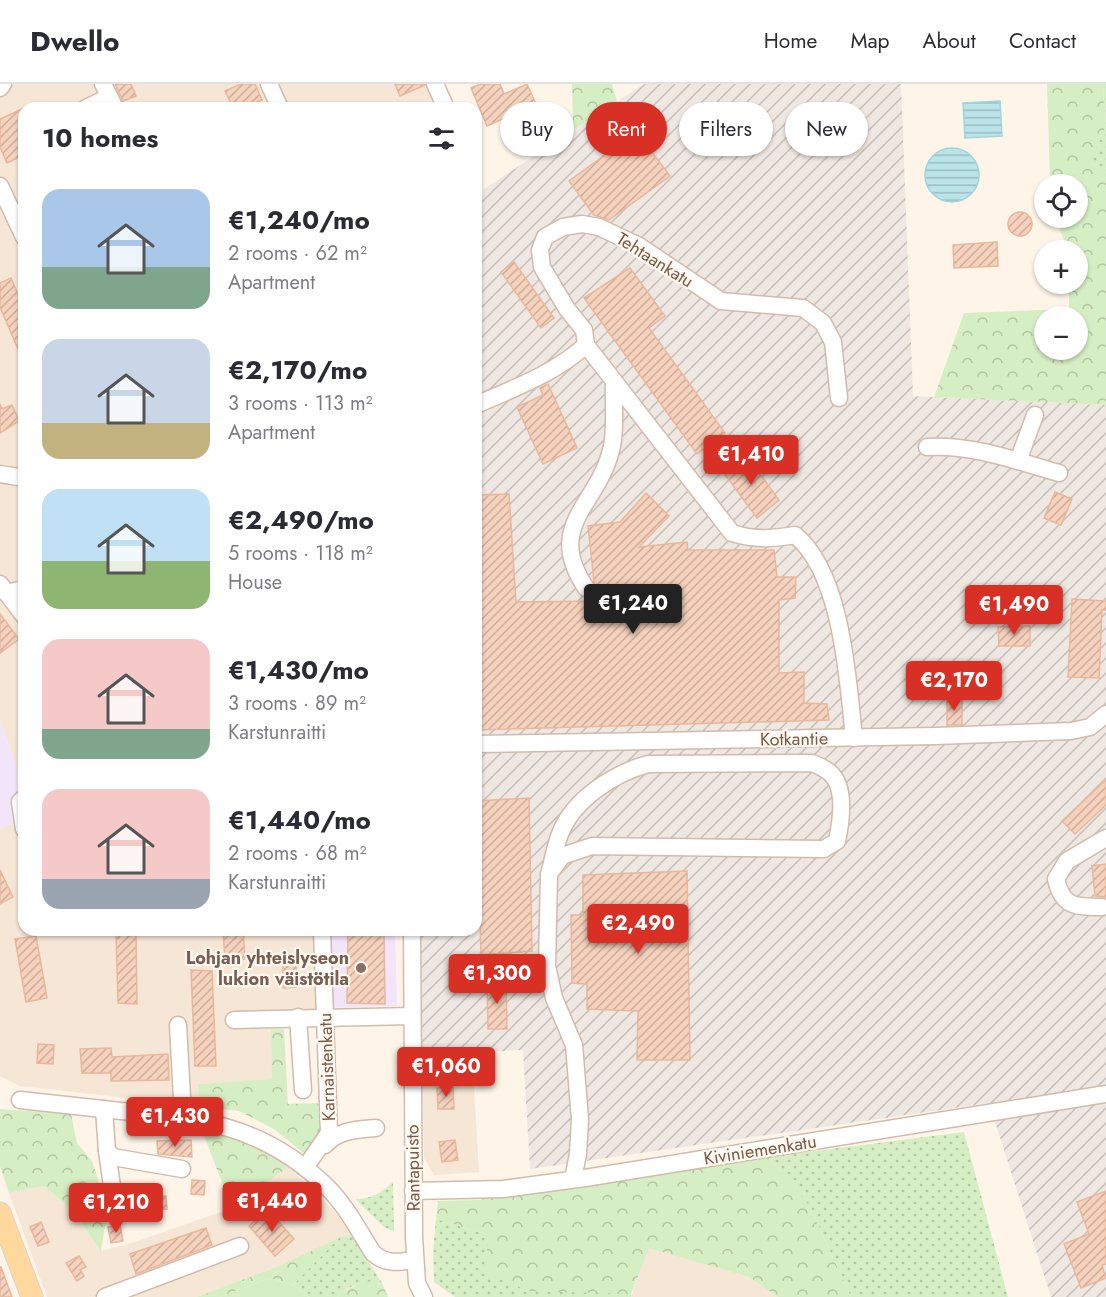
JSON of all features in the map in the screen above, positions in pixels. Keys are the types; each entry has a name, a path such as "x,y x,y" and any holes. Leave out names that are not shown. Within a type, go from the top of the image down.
{"main road":[{"path":"0,1213 32,1297"}],"street":[{"path":"0,88 3,84"},
{"path":"269,84 277,102"},
{"path":"435,84 443,102"},
{"path":"0,186 18,224"},
{"name":"Tehtaankatu","path":"839,398 833,342 823,323 803,308 721,301 639,246 599,227 582,224 563,227 545,237 540,250 542,267 567,309 584,330 586,345 732,533 748,538 770,539 795,535 806,543 830,592 845,655 854,738"},
{"path":"482,402 545,375 568,362 586,345"},
{"path":"586,588 577,574 570,555 572,525 594,492 612,446 614,382"},
{"path":"1018,461 1035,415"},
{"path":"927,447 946,446 1059,472"},
{"path":"0,474 18,477"},
{"path":"3,589 18,608"},
{"name":"Kotkantie","path":"482,744 854,738 1071,731 1098,725 1106,714"},
{"path":"549,874 562,856 592,846 824,849 837,841 841,825 840,790 831,773 812,763 648,764 626,770 601,784 573,814 561,832 549,874 548,966 554,998 574,1046 580,1119 578,1155 573,1179"},
{"path":"1102,907 1073,905 1060,895 1056,879 1067,861 1106,838"},
{"name":"Karnaistenkatu","path":"310,1167 329,1133 322,936"},
{"name":"Rantapuisto","path":"412,936 415,1260 417,1283 424,1297"},
{"path":"234,1020 326,1016 412,1016"},
{"path":"298,1017 303,1090"},
{"path":"178,1025 183,1116"},
{"name":"Kiviniemenkatu","path":"413,1191 503,1189 1106,1094"},
{"path":"20,1100 183,1116 223,1124 262,1140 310,1167 328,1187 380,1260 396,1263 415,1260"},
{"path":"104,1109 116,1215"},
{"path":"310,1167 332,1137 348,1131 376,1128"},
{"path":"107,1150 118,1160 182,1169"},
{"path":"105,1297 240,1246"}],"shaded area":[{"path":"0,84 429,84 437,102 18,102 18,770 0,721"},
{"path":"644,84 901,84 913,396 1106,405 1106,1297 1051,1297 989,1103 530,1169 523,1050 422,1055 421,936 482,936 482,198 484,189 534,156 574,156 574,130 586,122 586,156 667,156 667,102 617,102"},
{"path":"0,721 18,770 18,802 12,824 0,829"},
{"path":"18,802 18,936 314,936 320,1011 270,1013 273,1079 198,1084 199,1106 20,1086 0,1076 0,829 12,824"},
{"name":"Lohjan yhteislyseon lukion väistötila","path":"325,936 395,936 397,1006 328,1008"},
{"path":"472,1053 479,1172 434,1175 424,1158 422,1055"},
{"path":"288,1167 335,1212 352,1236 340,1237 274,1268 196,1297 47,1297 9,1193 44,1186 71,1209 101,1251 135,1242 232,1208"},
{"path":"648,1247 749,1277 778,1297 631,1297"}],"green space":[{"path":"572,84 612,84 617,102 586,102 586,122 574,129"},
{"path":"1047,84 1103,84 1105,127 1090,163 1106,169 1106,405 934,397 964,313 1034,310 1034,360 1088,360 1088,306 1069,306 1069,294 1088,294 1088,240 1064,240 1059,228 1088,228 1088,174 1050,174"},
{"path":"1103,84 1106,84 1106,169 1089,163 1105,127"},
{"path":"271,1029 284,1029 288,1104 318,1103 321,1134 307,1156 274,1129 239,1111 199,1106 198,1084 272,1079"},
{"path":"0,1109 71,1114 77,1143 92,1161 108,1208 101,1251 71,1209 44,1186 9,1193 0,1167"},
{"path":"201,1128 256,1144 288,1167 232,1208"},
{"path":"964,1132 1008,1297 851,1297 811,1209 768,1157"},
{"path":"768,1157 809,1205 851,1297 778,1297 749,1277 649,1248 631,1294 529,1291 484,1272 489,1235 436,1219 438,1201 478,1200"},
{"path":"393,1182 394,1232 384,1227 355,1199 376,1195"},
{"path":"436,1219 489,1235 631,1294 631,1297 455,1297 434,1282 433,1252"},
{"path":"352,1236 382,1283 358,1284 337,1297 309,1297 293,1285 340,1237"},
{"path":"340,1237 293,1285 270,1278 220,1297 196,1297 274,1268"},
{"path":"270,1278 293,1285 309,1297 220,1297"},
{"path":"365,1281 382,1283 388,1297 337,1297 342,1292"}],"water":[{"path":"1000,101 1002,136 965,138 963,103"},
{"path":"947,148 957,148 967,152 975,160 979,175 975,190 967,198 957,202 947,202 937,198 929,190 925,180 925,170 929,160 937,152"}],"building":[{"path":"115,84 131,84 136,96 123,101"},
{"path":"241,84 255,84 262,100 230,102 225,91"},
{"path":"395,84 425,84 425,85 400,96"},
{"path":"481,84 500,84 504,94 527,84 535,102 500,102 500,120 487,126 482,114 482,102 477,102 471,88"},
{"path":"18,111 18,158 7,163 0,147 0,119"},
{"path":"604,156 655,156 670,176 609,220 594,215 569,181"},
{"path":"1020,212 1029,215 1032,224 1029,233 1020,236 1011,233 1008,224 1011,215"},
{"path":"997,242 998,266 954,268 953,245"},
{"path":"514,262 554,318 541,328 501,272"},
{"path":"630,268 665,316 649,328 725,433 697,454 584,298"},
{"path":"11,278 18,295 18,349 0,307 0,283"},
{"path":"548,384 577,448 543,464 517,407 543,395 540,388"},
{"path":"0,404 2,409 12,405 18,422 0,433"},
{"path":"746,455 779,500 757,518 723,472"},
{"path":"1055,492 1072,499 1061,525 1044,518"},
{"path":"646,493 669,516 639,547 687,542 688,550 774,550 777,577 796,577 795,598 779,600 779,673 804,672 804,703 827,704 829,720 482,730 482,495 509,494 516,602 596,601 588,526 620,522"},
{"path":"1072,599 1106,601 1106,610 1102,610 1099,678 1068,677"},
{"path":"0,614 18,640 0,653"},
{"path":"1030,626 1030,646 999,646 998,627"},
{"path":"947,699 962,699 962,725 947,725"},
{"path":"1106,780 1106,805 1075,834 1062,821"},
{"path":"529,798 532,951 481,955 482,801"},
{"path":"1106,864 1106,897 1095,896 1092,866"},
{"path":"0,870 13,897 0,904"},
{"path":"687,871 690,1060 637,1060 638,1011 587,1009 587,984 572,983 571,915 583,915 583,875"},
{"path":"36,936 47,998 26,1002 15,939"},
{"path":"116,936 136,936 137,1004 118,1003"},
{"path":"223,936 243,936 245,959 225,960"},
{"path":"348,936 384,936 385,1004 347,1003"},
{"path":"283,964 296,964 297,987 283,988"},
{"path":"191,970 212,971 216,1066 195,1066"},
{"path":"506,981 507,1029 488,1029 487,982"},
{"path":"38,1044 54,1045 53,1064 37,1063"},
{"path":"111,1048 112,1057 168,1054 169,1080 111,1081 111,1073 82,1073 80,1049"},
{"path":"453,1087 454,1109 438,1109 437,1088"},
{"path":"191,1140 192,1157 158,1154 157,1141"},
{"path":"455,1140 458,1160 442,1162 439,1142"},
{"path":"192,1180 205,1181 204,1195 191,1194"},
{"path":"1106,1191 1106,1264 1102,1265 1106,1278 1081,1288 1064,1244 1089,1234 1077,1202"},
{"path":"166,1196 167,1209 142,1211 140,1197"},
{"path":"268,1210 294,1239 275,1256 249,1226"},
{"path":"41,1222 49,1242 38,1246 30,1227"},
{"path":"120,1225 123,1241 111,1243 108,1227"},
{"path":"206,1228 212,1245 136,1274 130,1254"},
{"path":"79,1256 86,1267 80,1270 84,1276 77,1281 66,1263"},
{"path":"1,1267 12,1297 0,1297"}],"place":[{"name":"Lohjan yhteislyseon lukion väistötila","path":"361,968"}]}
